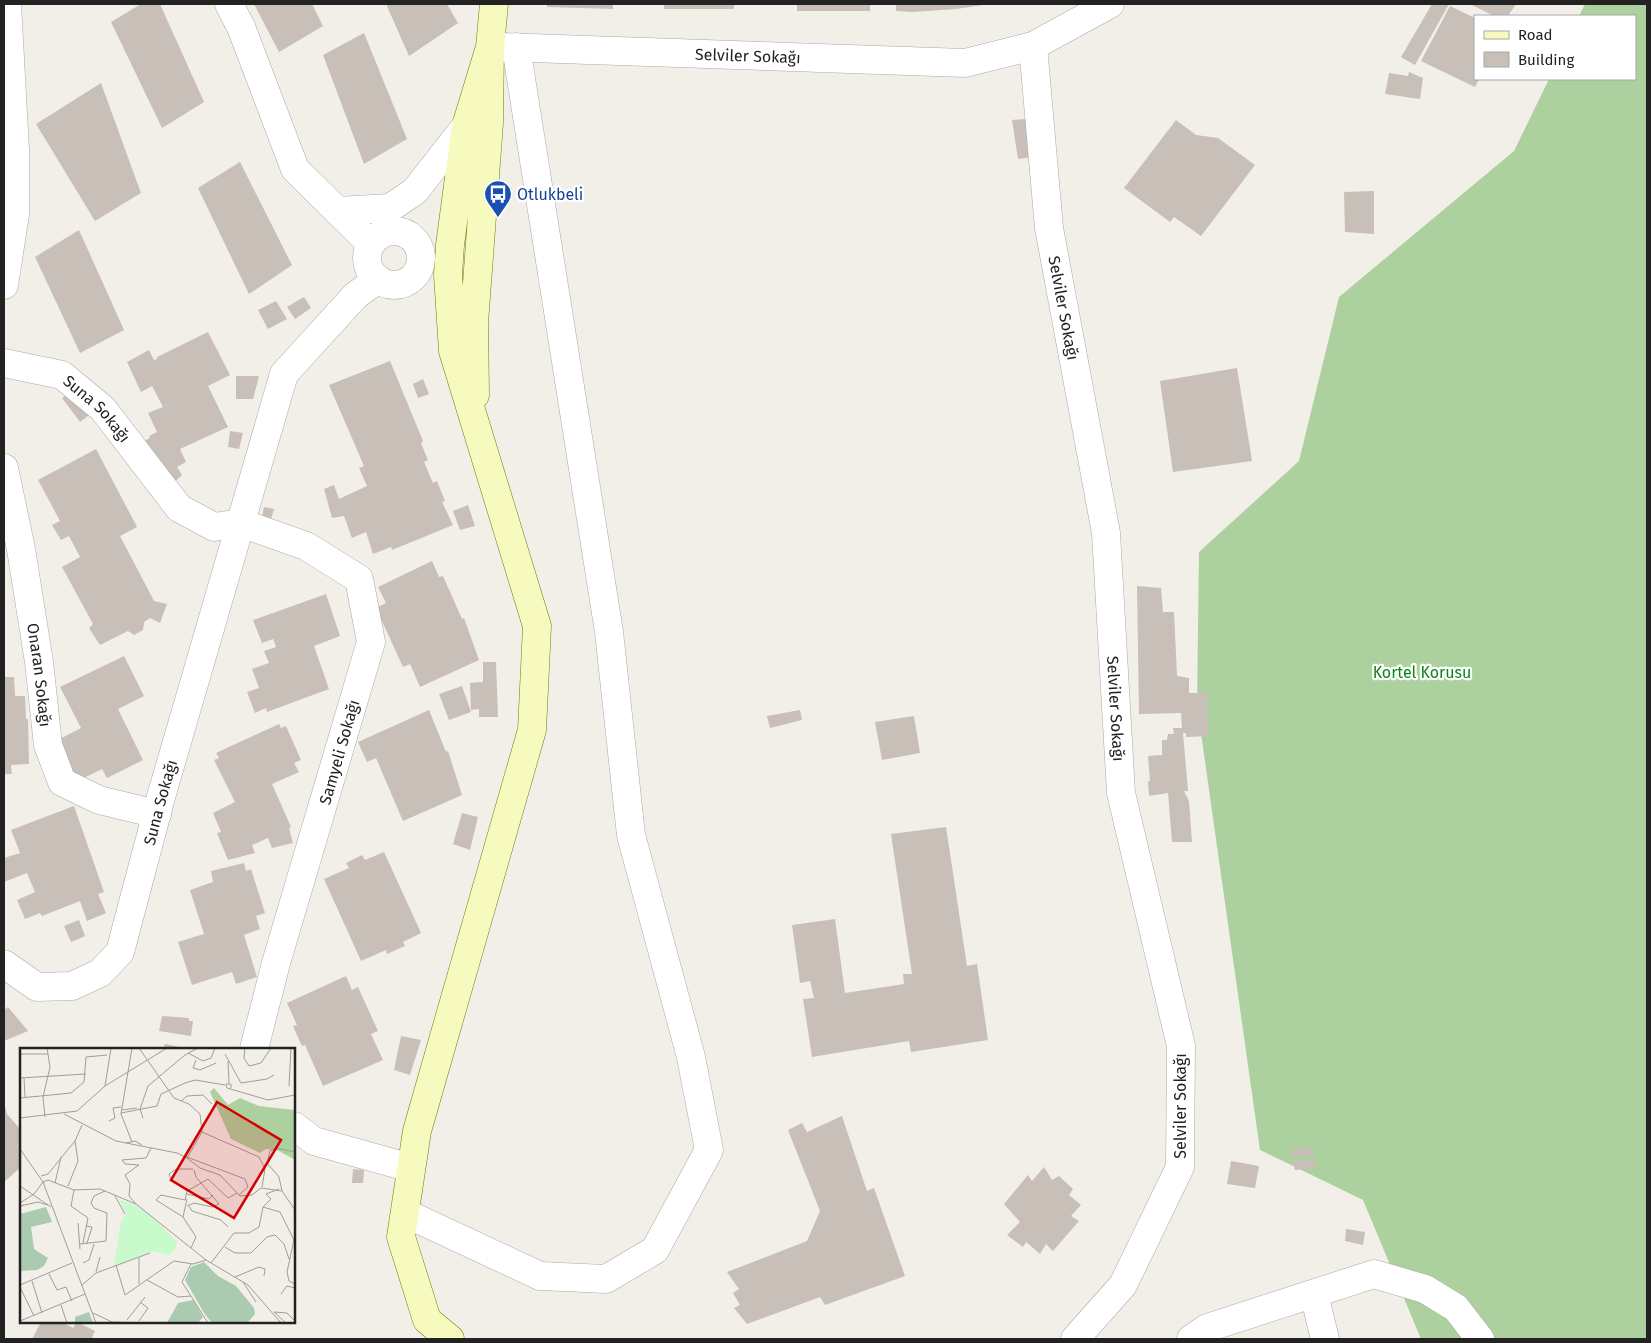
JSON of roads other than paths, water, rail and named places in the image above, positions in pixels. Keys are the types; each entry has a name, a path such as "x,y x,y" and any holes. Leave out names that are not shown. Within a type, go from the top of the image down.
{"street":[{"path":"4,285 15,205 15,150 7,4"},
{"path":"229,4 241,27 295,169 371,244"},
{"path":"404,1213 540,1276 606,1279 655,1250 709,1150 691,1057 630,835 609,632 494,4"},
{"name":"Selviler Sokağı","path":"503,47 965,63 1033,46 1110,4"},
{"name":"Selviler Sokağı","path":"1033,46 1048,228 1106,533 1121,792 1181,1046 1180,1166 1123,1285 1075,1339"},
{"path":"338,211 390,208 414,191 466,126 503,47"},
{"path":"472,414 476,388 474,323 477,259 489,123 503,47"},
{"path":"450,1339 427,1320 401,1237 417,1131 532,730 537,626 453,351 448,275 450,245 466,126"},
{"path":"400,232 450,245 477,259 448,275 392,284 378,279 368,267 367,259 371,244 383,233 400,232"},
{"path":"400,232 415,241 419,249 419,268 407,281"},
{"name":"Suna Sokağı","path":"4,964 37,987 72,986 100,973 120,952 157,814 284,374 355,296 378,279"},
{"name":"Suna Sokağı","path":"4,363 62,375 103,409 179,508 214,527 242,524"},
{"name":"Onaran Sokağı","path":"4,468 24,568 39,662 48,745 62,782 99,800 157,814"},
{"name":"Samyeli Sokağı","path":"242,524 306,546 359,580 370,642 276,963 254,1048"},
{"path":"295,1127 314,1141 411,1168"},
{"path":"1191,1339 1207,1328 1374,1274 1425,1289 1456,1308 1480,1339"},
{"path":"1314,1294 1325,1339"}],"place":[{"name":"Otlukbeli","path":"498,218"}],"park label":[{"name":"Kortel Korusu","path":"1422,672"}]}
